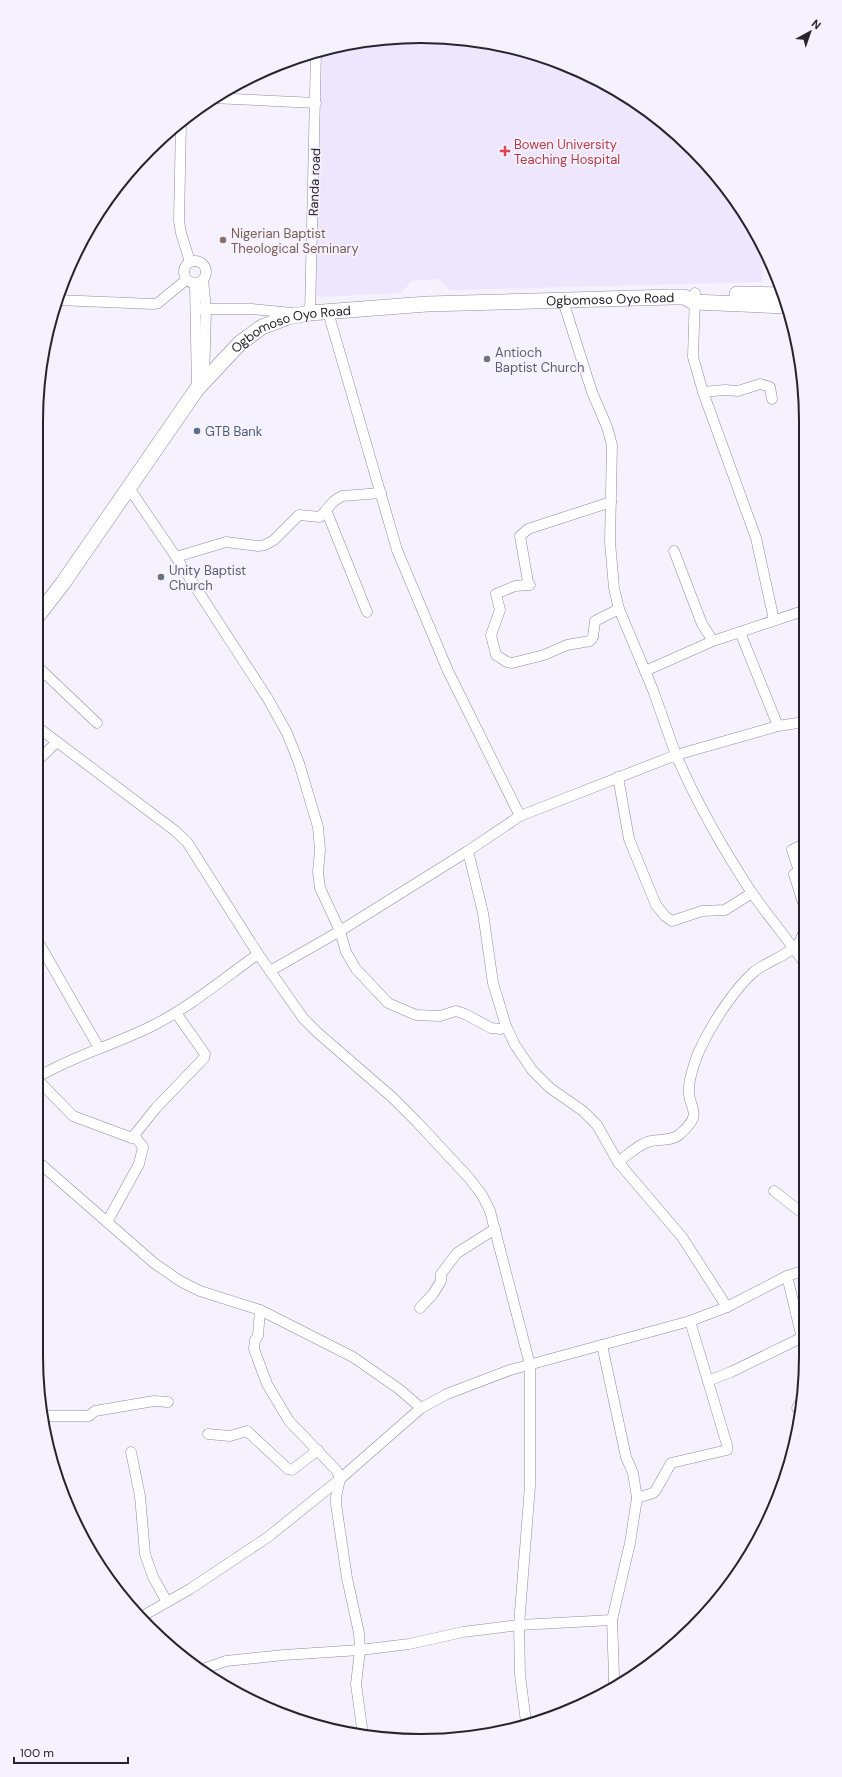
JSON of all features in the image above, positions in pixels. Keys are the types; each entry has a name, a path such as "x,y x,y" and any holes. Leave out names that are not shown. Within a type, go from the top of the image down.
{"highway":[{"name":"Ogbomoso Oyo Road","path":"43,609 64,583 201,385 240,343 262,327 288,317 306,313 427,304 777,294"},
{"name":"Ogbomoso Oyo Road","path":"691,297 781,306"}],"street":[{"name":"Randa road","path":"306,313 316,103 316,58"},
{"path":"225,99 316,103"},
{"path":"181,130 179,221 190,262"},
{"path":"63,300 158,303 195,281 206,274 203,264 197,261 190,262 184,270 195,281 201,309 201,385"},
{"path":"691,297 694,357 703,392 756,538 774,620"},
{"path":"563,301 592,392 607,427 612,445 610,542 614,588 619,609 645,671 676,755 695,799 752,893 799,956"},
{"path":"201,309 252,309 306,313"},
{"path":"328,312 397,550 420,608 448,671 520,816"},
{"path":"703,392 725,390 738,391 760,384 770,387 772,400"},
{"path":"129,488 176,557 268,699 287,733 299,763 318,827 320,850 318,872 320,888 340,931 342,942 356,969 388,1003 416,1015 426,1017 440,1016 456,1011 465,1014 491,1028 501,1029 506,1026"},
{"path":"176,557 226,542 258,546 265,545 274,540 299,515 320,517 342,496 381,493"},
{"path":"611,502 528,528 520,536 528,582 530,584 515,586 496,594 500,610 491,635 496,655 507,662 512,663 544,655 567,645 590,641 593,637 595,621 619,609"},
{"path":"326,510 367,612"},
{"path":"674,551 702,624 713,641"},
{"path":"645,671 713,641 799,612"},
{"path":"740,632 778,726"},
{"path":"43,672 97,723"},
{"path":"270,971 340,931 468,851 520,816 676,755 778,726 799,723"},
{"path":"43,731 174,830 187,842 258,954 303,1018 318,1033 393,1098 469,1178 482,1195 490,1211 530,1365 530,1486 519,1625 520,1676 526,1719"},
{"path":"43,755 57,742"},
{"path":"618,777 629,840 656,905 665,916 672,921 702,911 725,910 752,893"},
{"path":"799,846 792,850 799,868"},
{"path":"468,851 482,907 493,984 506,1026 515,1045 532,1070 550,1088 583,1111 597,1125 618,1162 682,1237 727,1307"},
{"path":"799,872 794,874 799,890"},
{"path":"618,1162 647,1142 675,1138 680,1135 693,1118 695,1112 688,1087 701,1045 728,1002 746,980 755,971 799,943"},
{"path":"43,951 99,1048"},
{"path":"43,1074 58,1065 151,1026 176,1013 258,954"},
{"path":"43,1085 74,1116 132,1138 156,1108 204,1058 205,1054 176,1013"},
{"path":"107,1222 139,1164 142,1147 134,1135"},
{"path":"43,1166 154,1263 180,1281 200,1291 260,1310 354,1357 399,1389 421,1408"},
{"path":"774,1191 799,1211"},
{"path":"420,1308 433,1294 441,1281 442,1274 457,1254 494,1229"},
{"path":"146,1614 190,1589 268,1537 340,1479 421,1408 446,1394 472,1383 530,1365 690,1321 727,1307 787,1276 799,1272"},
{"path":"787,1276 799,1325"},
{"path":"260,1310 258,1336 254,1340 254,1350 267,1384 288,1421 337,1471 340,1479 336,1504 346,1578 360,1633 360,1650 356,1684 362,1729"},
{"path":"637,1498 653,1493 656,1490 671,1463 727,1450 727,1445 690,1321"},
{"path":"708,1381 731,1372 799,1338"},
{"path":"602,1345 626,1457 636,1486 637,1498 630,1543 612,1620 614,1681"},
{"path":"48,1416 89,1416 95,1411 154,1401 168,1402"},
{"path":"208,1434 230,1436 247,1431 288,1469 292,1470 318,1450"},
{"path":"131,1452 140,1496 145,1554 153,1577 167,1602"},
{"path":"207,1667 226,1661 284,1654 360,1650 409,1644 463,1632 519,1625 612,1620"}],"shaded area":[{"name":"Bowen University Teaching Hospital","path":"396,44 446,44 495,50 543,63 588,82 610,94 651,121 688,154 705,172 735,211 763,261 762,282 449,290 439,279 412,281 401,293 317,297 316,287 322,56 347,50"}],"place":[{"name":"Bowen University Teaching Hospital","path":"505,151"},
{"name":"Nigerian Baptist Theological Seminary","path":"223,240"},
{"name":"Antioch Baptist Church","path":"487,359"},
{"name":"GTB Bank","path":"197,431"},
{"name":"Unity Baptist Church","path":"161,577"}]}
